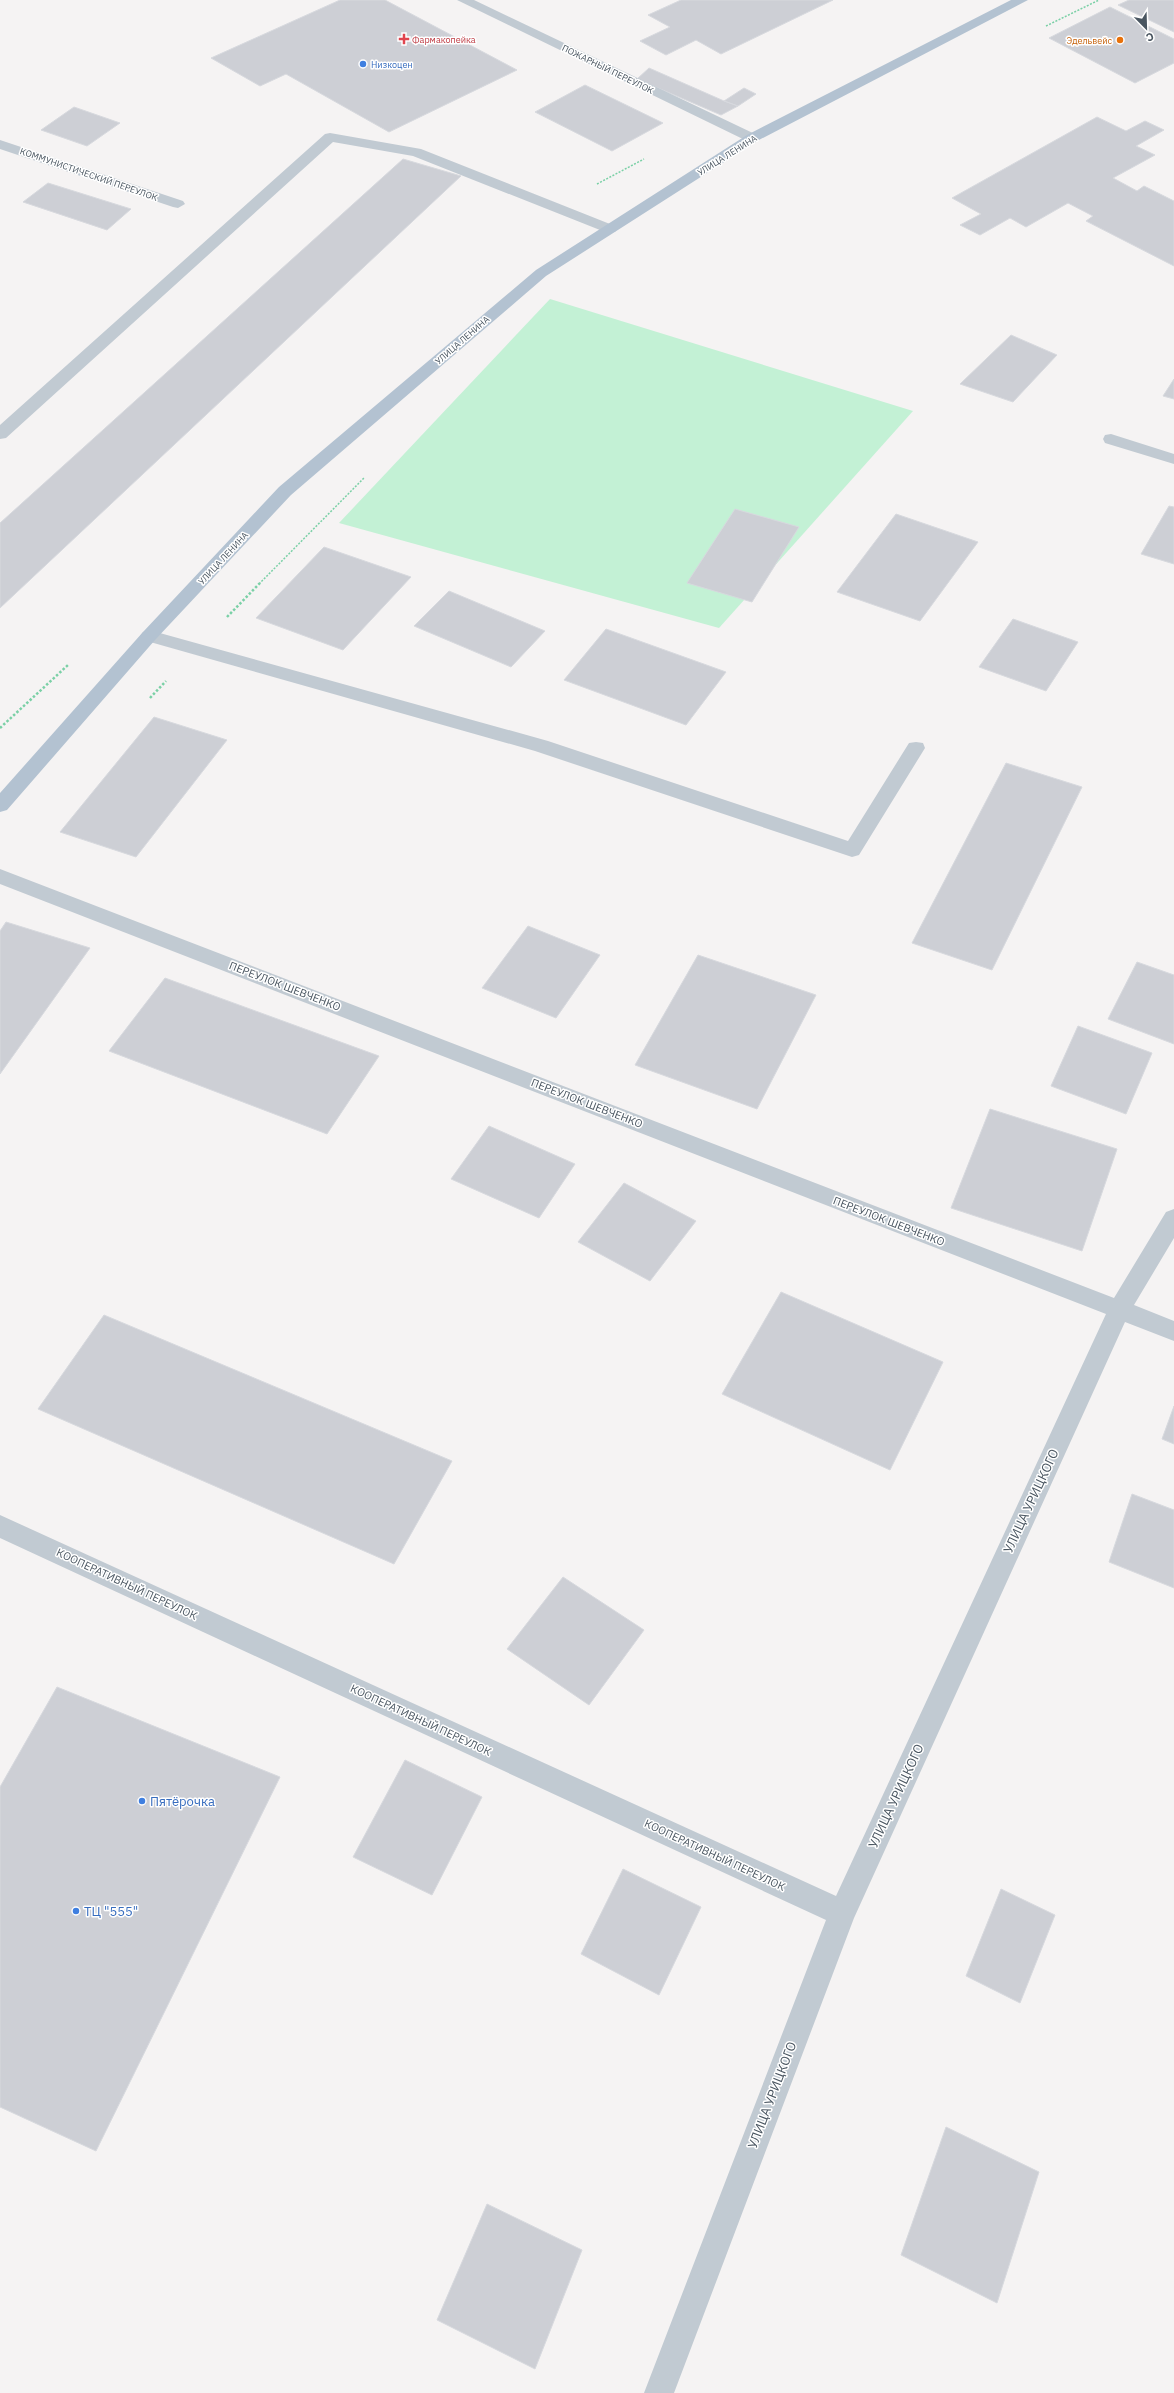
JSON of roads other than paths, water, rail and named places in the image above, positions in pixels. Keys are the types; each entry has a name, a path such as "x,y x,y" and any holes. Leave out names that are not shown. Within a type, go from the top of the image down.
{"main road":[{"name":"УЛИЦА ЛЕНИНА","path":"2,799 149,636 286,491 541,273 752,138 1021,0"}],"street":[{"name":"ПОЖАРНЫЙ ПЕРЕУЛОК","path":"464,0 752,138"},
{"path":"0,434 330,137 416,152 610,229"},
{"name":"КОММУНИСТИЧЕСКИЙ ПЕРЕУЛОК","path":"0,144 178,204"},
{"path":"1111,439 1174,459"},
{"path":"149,636 541,746 852,850 916,748"},
{"name":"ПЕРЕУЛОК ШЕВЧЕНКО","path":"0,876 1174,1331"},
{"name":"УЛИЦА УРИЦКОГО","path":"659,2393 842,1913 1119,1310 1174,1218"},
{"name":"КООПЕРАТИВНЫЙ ПЕРЕУЛОК","path":"0,1526 842,1913"}],"place":[{"name":"Фармакопейка","path":"404,39"},
{"name":"Эдельвейс","path":"1120,40"},
{"name":"Низкоцен","path":"363,64"},
{"name":"Пятёрочка","path":"142,1801"},
{"name":"ТЦ \"555\"","path":"76,1911"}]}
